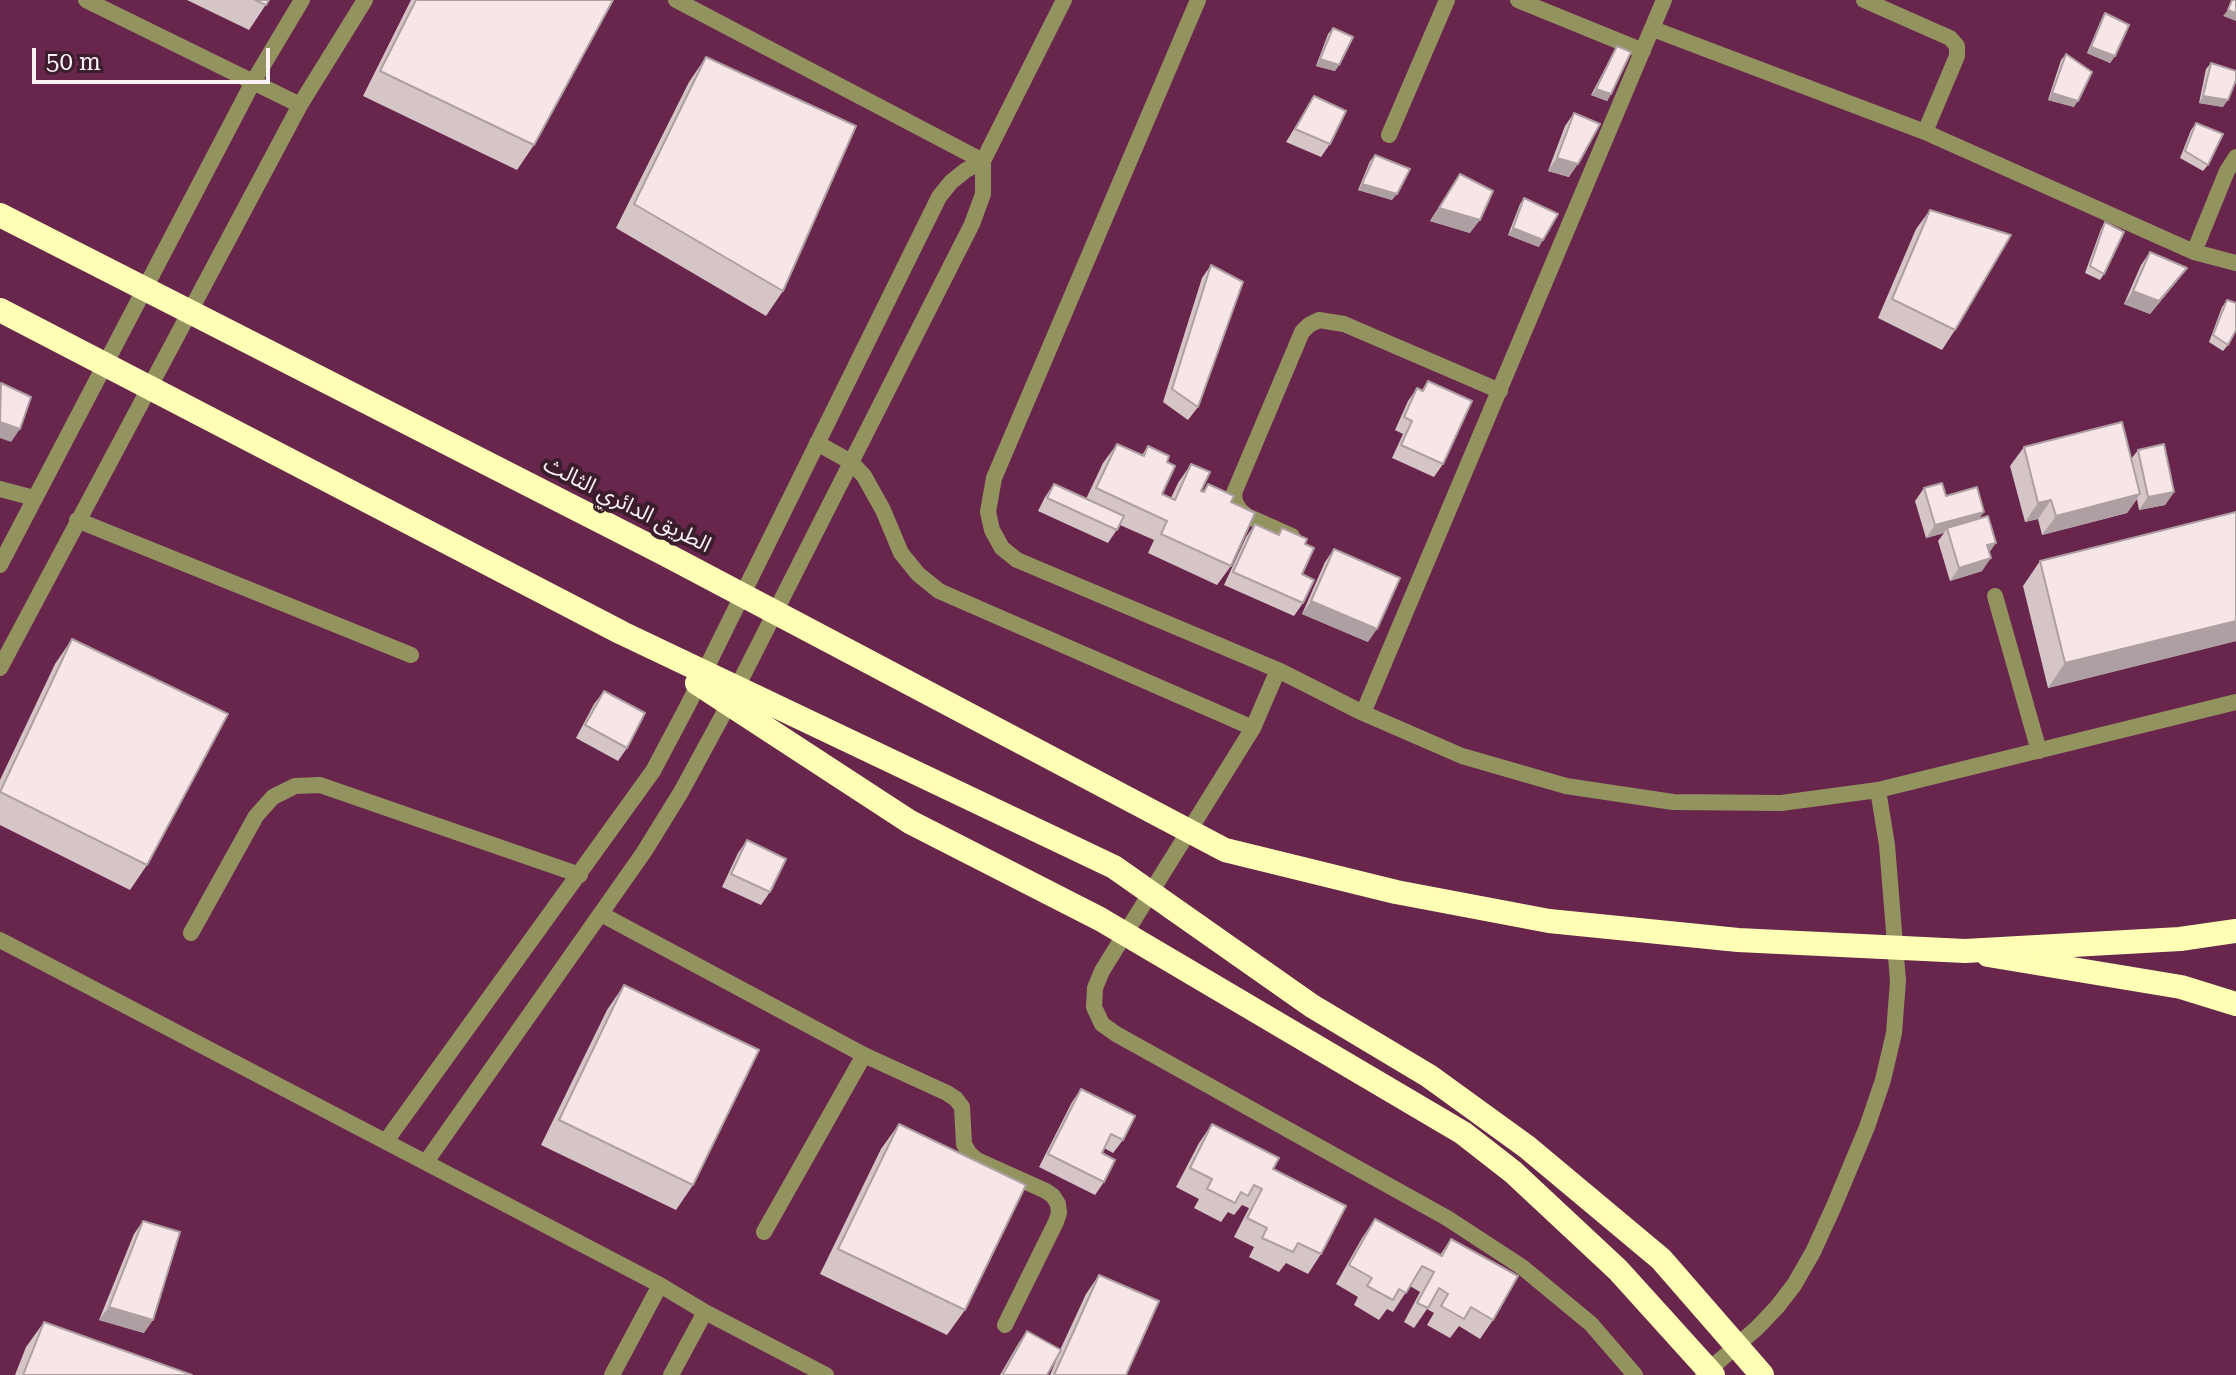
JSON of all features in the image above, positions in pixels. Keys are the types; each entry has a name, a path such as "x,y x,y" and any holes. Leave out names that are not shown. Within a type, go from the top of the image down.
{"highway":[{"name":"الطريق الدائري الثالث","path":"0,215 663,553 1225,850 1396,892 1549,921 1738,940 1965,951"},
{"path":"0,310 622,633 1114,867 1312,1006 1429,1076 1527,1147 1661,1259 1762,1375"},
{"path":"622,633 910,822 1100,919 1463,1133 1513,1172 1618,1270 1713,1375"},
{"path":"1965,951 2180,939 2236,931"},
{"path":"1965,951 2181,987 2236,1004"}],"street":[{"path":"86,0 300,105"},
{"path":"0,565 253,82 302,0"},
{"path":"0,668 300,105 365,0"},
{"path":"676,0 983,161"},
{"path":"426,1162 644,852 688,779 975,217 983,194 983,161 1064,0"},
{"path":"1198,0 994,478 988,512 992,530 1002,548 1017,560 1278,670 1363,713 1462,756 1566,786 1673,802 1781,803 1878,790 2236,702"},
{"path":"1389,135 1447,0"},
{"path":"1518,0 1643,51"},
{"path":"1363,713 1664,0"},
{"path":"1864,0 1950,38 1957,46 1957,56 1925,132"},
{"path":"1653,29 1925,132 2194,252 2236,263"},
{"path":"2194,252 2227,171 2236,157"},
{"path":"386,1141 653,771 939,197 951,182 983,161"},
{"path":"1292,536 1247,516 1235,502 1234,493 1302,332 1309,325 1319,320 1344,324 1500,391"},
{"path":"817,443 851,462 874,492 901,553 918,574 939,591 1253,728"},
{"path":"0,489 34,498"},
{"path":"77,520 411,655"},
{"path":"1995,596 2039,751"},
{"path":"1278,670 1253,728 1102,971 1095,988 1094,1007 1102,1024 1447,1218 1522,1267 1591,1324 1635,1375"},
{"path":"191,933 256,816 273,797 295,786 320,785 580,875"},
{"path":"1703,1375 1757,1328 1794,1285 1834,1206 1883,1080 1894,1033 1898,981 1887,845 1878,790"},
{"path":"601,914 864,1055 947,1093 962,1107 964,1144 969,1153 977,1160 1053,1196 1058,1204 1056,1222 1005,1325"},
{"path":"0,940 826,1375"},
{"path":"764,1232 864,1055"},
{"path":"612,1375 660,1285"},
{"path":"671,1375 705,1312"}],"building":[{"path":"416,0 613,0 534,145 380,71"},
{"path":"2232,0 2236,0 2236,13 2228,10"},
{"path":"2105,13 2129,25 2115,56 2091,47"},
{"path":"1333,28 1353,37 1339,65 1320,59"},
{"path":"1617,46 1631,52 1611,94 1596,89"},
{"path":"2066,54 2092,72 2078,101 2052,93"},
{"path":"706,57 856,126 783,291 634,204"},
{"path":"2211,63 2236,71 2228,100 2203,96"},
{"path":"1314,96 1346,111 1330,144 1295,129"},
{"path":"1574,113 1600,124 1578,164 1557,158"},
{"path":"2196,123 2223,134 2208,165 2185,151"},
{"path":"1375,155 1410,169 1397,194 1362,184"},
{"path":"1460,174 1493,191 1480,220 1439,208"},
{"path":"1524,198 1558,214 1543,240 1513,228"},
{"path":"1930,210 2011,235 1955,330 1892,299"},
{"path":"2105,222 2124,232 2104,274 2090,266"},
{"path":"2150,252 2187,268 2159,301 2133,291"},
{"path":"1211,265 1243,282 1198,407 1172,389"},
{"path":"2227,300 2236,303 2236,330 2228,345 2213,335"},
{"path":"1428,381 1472,401 1443,464 1401,445 1412,421 1404,417 1417,388 1423,391"},
{"path":"1,383 31,397 20,429 0,422"},
{"path":"2122,422 2140,494 2056,516 2051,500 2038,503 2024,447"},
{"path":"1117,444 1144,456 1148,446 1169,456 1167,462 1175,466 1162,494 1175,500 1191,464 1210,472 1201,491 1204,492 1208,484 1234,496 1231,502 1255,513 1231,566 1161,534 1167,521 1096,488"},
{"path":"2164,444 2174,492 2148,497 2138,450"},
{"path":"1942,483 1946,496 1977,487 1984,512 1935,525 1924,488"},
{"path":"1054,484 1124,516 1117,530 1047,498"},
{"path":"2236,512 2236,621 2065,663 2040,561"},
{"path":"1988,516 1996,543 1987,545 1991,558 1959,568 1947,528"},
{"path":"1255,524 1279,535 1282,528 1307,539 1305,544 1314,548 1302,574 1314,580 1303,603 1233,572"},
{"path":"1334,549 1400,578 1377,629 1311,601"},
{"path":"72,639 228,714 147,865 0,792"},
{"path":"604,691 645,713 627,748 585,725"},
{"path":"747,840 786,859 770,892 731,874"},
{"path":"624,985 759,1050 693,1185 559,1120"},
{"path":"1081,1089 1135,1116 1123,1140 1111,1134 1102,1153 1115,1160 1104,1182 1048,1154"},
{"path":"899,1124 1026,1185 965,1310 838,1249"},
{"path":"1212,1124 1279,1158 1273,1169 1346,1206 1321,1254 1298,1243 1293,1252 1262,1238 1267,1228 1247,1218 1262,1189 1254,1185 1248,1196 1241,1192 1235,1203 1207,1189 1212,1179 1190,1168"},
{"path":"1375,1219 1442,1256 1451,1239 1518,1276 1493,1320 1471,1307 1464,1319 1441,1306 1448,1294 1439,1288 1428,1308 1417,1303 1434,1272 1422,1266 1406,1293 1399,1289 1393,1300 1367,1286 1372,1278 1349,1265"},
{"path":"143,1221 180,1232 153,1320 109,1307"},
{"path":"1099,1275 1159,1301 1126,1375 1054,1375"},
{"path":"44,1322 192,1375 23,1375"},
{"path":"1027,1331 1061,1350 1047,1375 1004,1375 1003,1374"}]}
